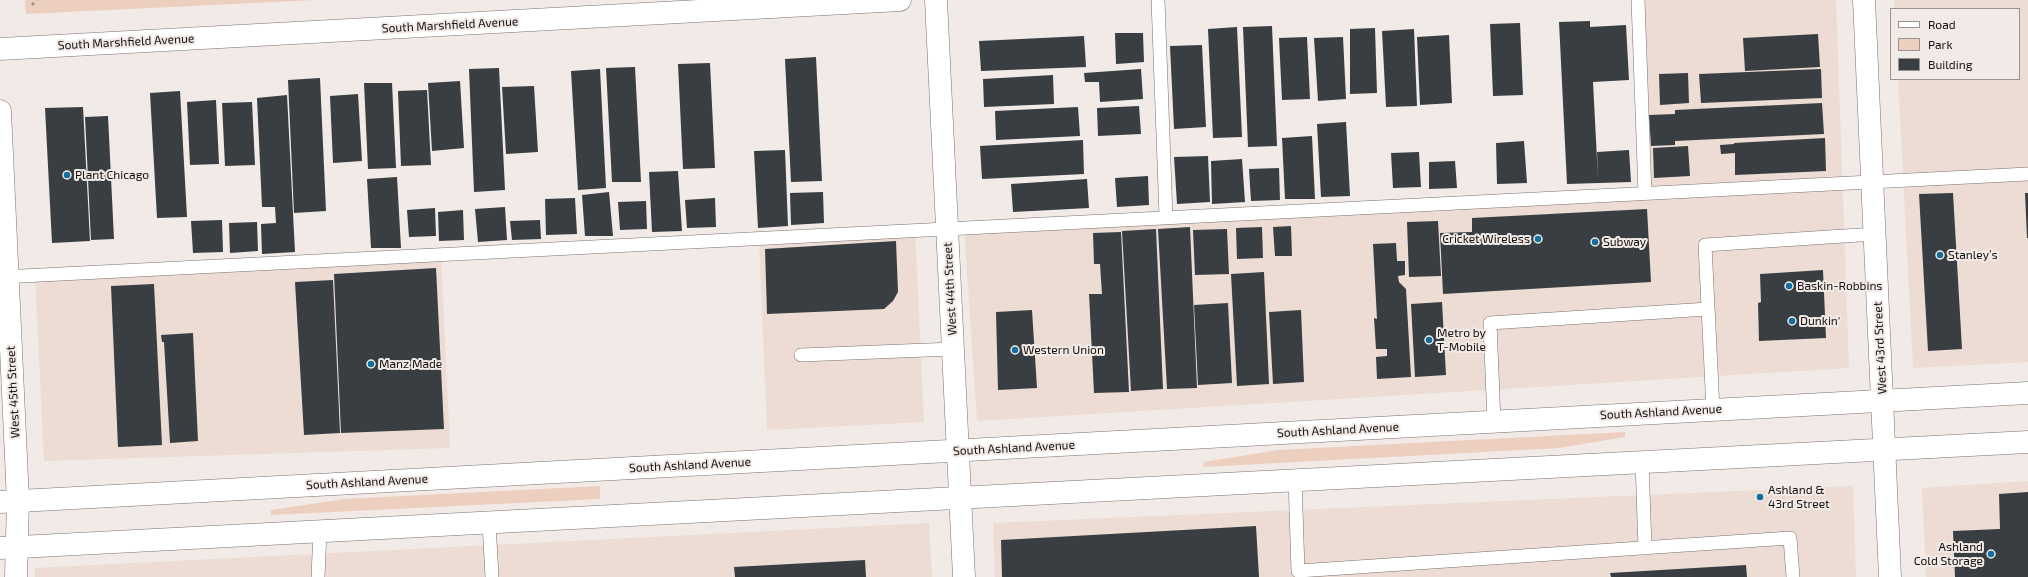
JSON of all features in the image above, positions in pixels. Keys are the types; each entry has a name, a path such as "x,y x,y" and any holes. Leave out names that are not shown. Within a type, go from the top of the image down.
{"main road":[{"name":"South Marshfield Avenue","path":"0,49 900,0"},
{"name":"West 44th Street","path":"936,0 964,577"},
{"name":"West 43rd Street","path":"1864,0 1890,577"},
{"name":"West 45th Street","path":"0,111 9,501 8,548 16,577"},
{"name":"South Ashland Avenue","path":"9,501 2028,394"},
{"path":"8,548 1295,479 2028,442"}],"lane":[{"path":"1158,0 1166,217"},
{"path":"1638,0 1645,194"},
{"path":"4,277 2028,174"},
{"path":"1713,410 1705,245 1875,234"},
{"path":"1494,422 1490,323 1708,309"},
{"path":"801,355 953,349"},
{"path":"1642,462 1645,548"},
{"path":"1295,479 1298,571 1790,538 1792,577"},
{"path":"490,522 492,577"},
{"path":"318,577 320,531"}],"path":[{"path":"32,5 36,0"}],"shaded area":[{"path":"1638,0 1836,0 1849,368 977,421 964,227 1645,194"},
{"path":"1894,0 2028,0 2028,362 1913,368 1898,80 2020,80 2020,8 1894,8"},
{"path":"915,230 924,422 767,430 759,238"},
{"path":"441,254 450,448 44,461 35,275"},
{"path":"2028,481 2028,577 1926,577 1922,488"},
{"path":"1853,486 1856,577 995,577 993,523"},
{"path":"929,523 932,577 35,577 35,568"}],"green space":[{"path":"25,0 316,0 26,14"},
{"path":"1625,432 1625,437 1559,448 1203,467 1204,462 1278,450"},
{"path":"600,486 600,499 271,515 271,510 344,499"}],"building":[{"path":"1590,21 1590,27 1626,25 1629,80 1593,82 1598,179 1597,152 1629,150 1631,182 1567,184 1559,22"},
{"path":"1520,23 1523,95 1493,96 1490,24"},
{"path":"1272,26 1277,146 1248,147 1243,27"},
{"path":"1237,27 1242,137 1213,138 1208,29"},
{"path":"1375,28 1377,93 1350,94 1350,29"},
{"path":"1414,29 1417,106 1386,107 1382,31"},
{"path":"1115,33 1143,33 1144,62 1116,64"},
{"path":"1818,34 1820,67 1745,71 1743,38"},
{"path":"1449,35 1452,103 1420,105 1417,37"},
{"path":"1084,36 1086,67 981,71 979,41"},
{"path":"1307,37 1310,99 1282,100 1279,38"},
{"path":"1343,37 1346,99 1318,101 1314,38"},
{"path":"1202,45 1206,127 1174,129 1170,46"},
{"path":"816,57 822,181 791,182 785,59"},
{"path":"710,63 715,168 683,169 678,64"},
{"path":"635,67 641,182 612,182 606,68"},
{"path":"499,68 505,190 474,192 469,69"},
{"path":"600,69 606,188 578,190 571,71"},
{"path":"1141,69 1143,99 1100,102 1099,82 1085,82 1084,73"},
{"path":"1821,69 1822,98 1701,103 1699,74"},
{"path":"1688,73 1689,103 1660,105 1659,74"},
{"path":"1053,75 1054,104 984,107 983,79"},
{"path":"320,78 326,211 294,213 288,80"},
{"path":"460,81 464,148 432,151 428,83"},
{"path":"364,83 392,83 396,168 368,169"},
{"path":"534,86 538,152 506,154 502,87"},
{"path":"427,90 431,165 401,166 398,91"},
{"path":"180,91 187,217 157,218 150,93"},
{"path":"358,94 362,161 333,163 330,96"},
{"path":"287,95 295,252 262,254 261,224 276,223 275,207 262,207 257,98"},
{"path":"216,100 219,164 190,165 187,102"},
{"path":"252,102 255,165 225,166 222,103"},
{"path":"1822,103 1824,134 1675,141 1675,145 1651,146 1649,115 1675,114 1675,110"},
{"path":"1139,106 1141,134 1098,136 1097,108"},
{"name":"Plant Chicago","path":"83,107 90,241 52,243 45,108"},
{"path":"1078,107 1080,136 996,140 995,111"},
{"path":"108,116 114,239 91,240 85,117"},
{"path":"1346,122 1350,196 1321,197 1317,124"},
{"path":"1312,136 1315,199 1285,199 1282,138"},
{"path":"1825,138 1826,171 1735,175 1735,153 1721,154 1720,145 1734,143"},
{"path":"1083,140 1084,174 982,179 980,146"},
{"path":"1524,141 1527,183 1497,184 1496,143"},
{"path":"1688,146 1690,176 1654,178 1653,148"},
{"path":"785,150 788,226 758,228 754,151"},
{"path":"1419,152 1421,187 1393,188 1391,153"},
{"path":"1208,156 1210,202 1177,204 1174,157"},
{"path":"1242,159 1245,202 1212,204 1211,161"},
{"path":"1455,161 1457,188 1429,189 1429,162"},
{"path":"1279,168 1280,200 1251,201 1249,169"},
{"path":"678,171 682,231 652,232 649,172"},
{"path":"1148,176 1149,205 1117,207 1115,178"},
{"path":"397,177 401,248 371,248 367,179"},
{"path":"1087,179 1089,208 1013,212 1011,184"},
{"path":"609,192 613,236 585,236 582,195"},
{"path":"823,192 824,223 791,225 790,193"},
{"path":"1953,193 1962,349 1928,351 1919,194"},
{"path":"2025,193 2028,193 2028,238 2027,238"},
{"path":"575,198 577,234 546,235 545,199"},
{"path":"715,198 716,227 687,228 685,200"},
{"path":"646,201 647,229 620,230 618,202"},
{"path":"505,207 507,240 478,242 475,209"},
{"path":"435,208 436,236 409,237 407,210"},
{"path":"1647,209 1651,282 1443,294 1440,233 1472,232 1472,218"},
{"path":"463,210 464,240 439,241 438,212"},
{"path":"222,220 223,252 193,253 191,221"},
{"path":"540,220 541,239 512,240 510,221"},
{"path":"1438,221 1441,276 1409,277 1407,222"},
{"path":"257,222 258,251 230,253 229,223"},
{"path":"1291,226 1292,256 1275,256 1273,227"},
{"path":"1190,227 1197,388 1167,389 1158,229"},
{"path":"1262,227 1263,258 1237,259 1236,228"},
{"path":"1156,229 1163,389 1131,391 1122,231"},
{"path":"1227,229 1229,274 1195,275 1193,230"},
{"path":"1121,232 1129,392 1094,393 1089,294 1102,294 1100,264 1094,264 1093,233"},
{"path":"896,241 898,292 893,301 884,309 767,314 765,249"},
{"path":"1396,243 1397,261 1405,261 1405,275 1398,276 1399,282 1406,289 1411,377 1377,379 1376,357 1387,356 1387,349 1376,349 1374,318 1377,319 1373,244"},
{"path":"436,268 444,429 341,433 334,274"},
{"name":"Dunkin'","path":"1823,270 1826,338 1759,341 1758,303 1761,302 1760,274"},
{"path":"1264,272 1269,384 1237,386 1231,274"},
{"path":"333,280 340,433 304,435 295,282"},
{"path":"154,284 162,445 118,447 111,286"},
{"name":"Metro by T-Mobile","path":"1442,302 1446,375 1415,377 1411,304"},
{"path":"1228,303 1232,383 1198,385 1194,305"},
{"name":"Western Union","path":"1032,310 1037,388 998,390 996,312"},
{"path":"1301,310 1304,382 1273,384 1269,312"},
{"path":"193,333 198,441 170,443 164,342 162,342 161,335"},
{"name":"Ashland Cold Storage","path":"2028,492 2028,577 1955,577 1953,531 2000,529 1999,494"},
{"path":"1256,526 1259,577 1002,577 1001,540"},
{"path":"865,560 866,577 735,577 734,567"},
{"path":"1746,565 1747,577 1611,577 1610,573"}],"place":[{"name":"Plant Chicago","path":"67,175"},
{"name":"Cricket Wireless","path":"1538,239"},
{"name":"Subway","path":"1595,242"},
{"name":"Stanley’s","path":"1940,255"},
{"name":"Baskin-Robbins","path":"1789,286"},
{"name":"Dunkin'","path":"1792,321"},
{"name":"Metro by T-Mobile","path":"1429,340"},
{"name":"Western Union","path":"1015,350"},
{"name":"Manz Made","path":"371,364"},
{"name":"Ashland & 43rd Street","path":"1760,497"},
{"name":"Ashland Cold Storage","path":"1991,554"}]}
